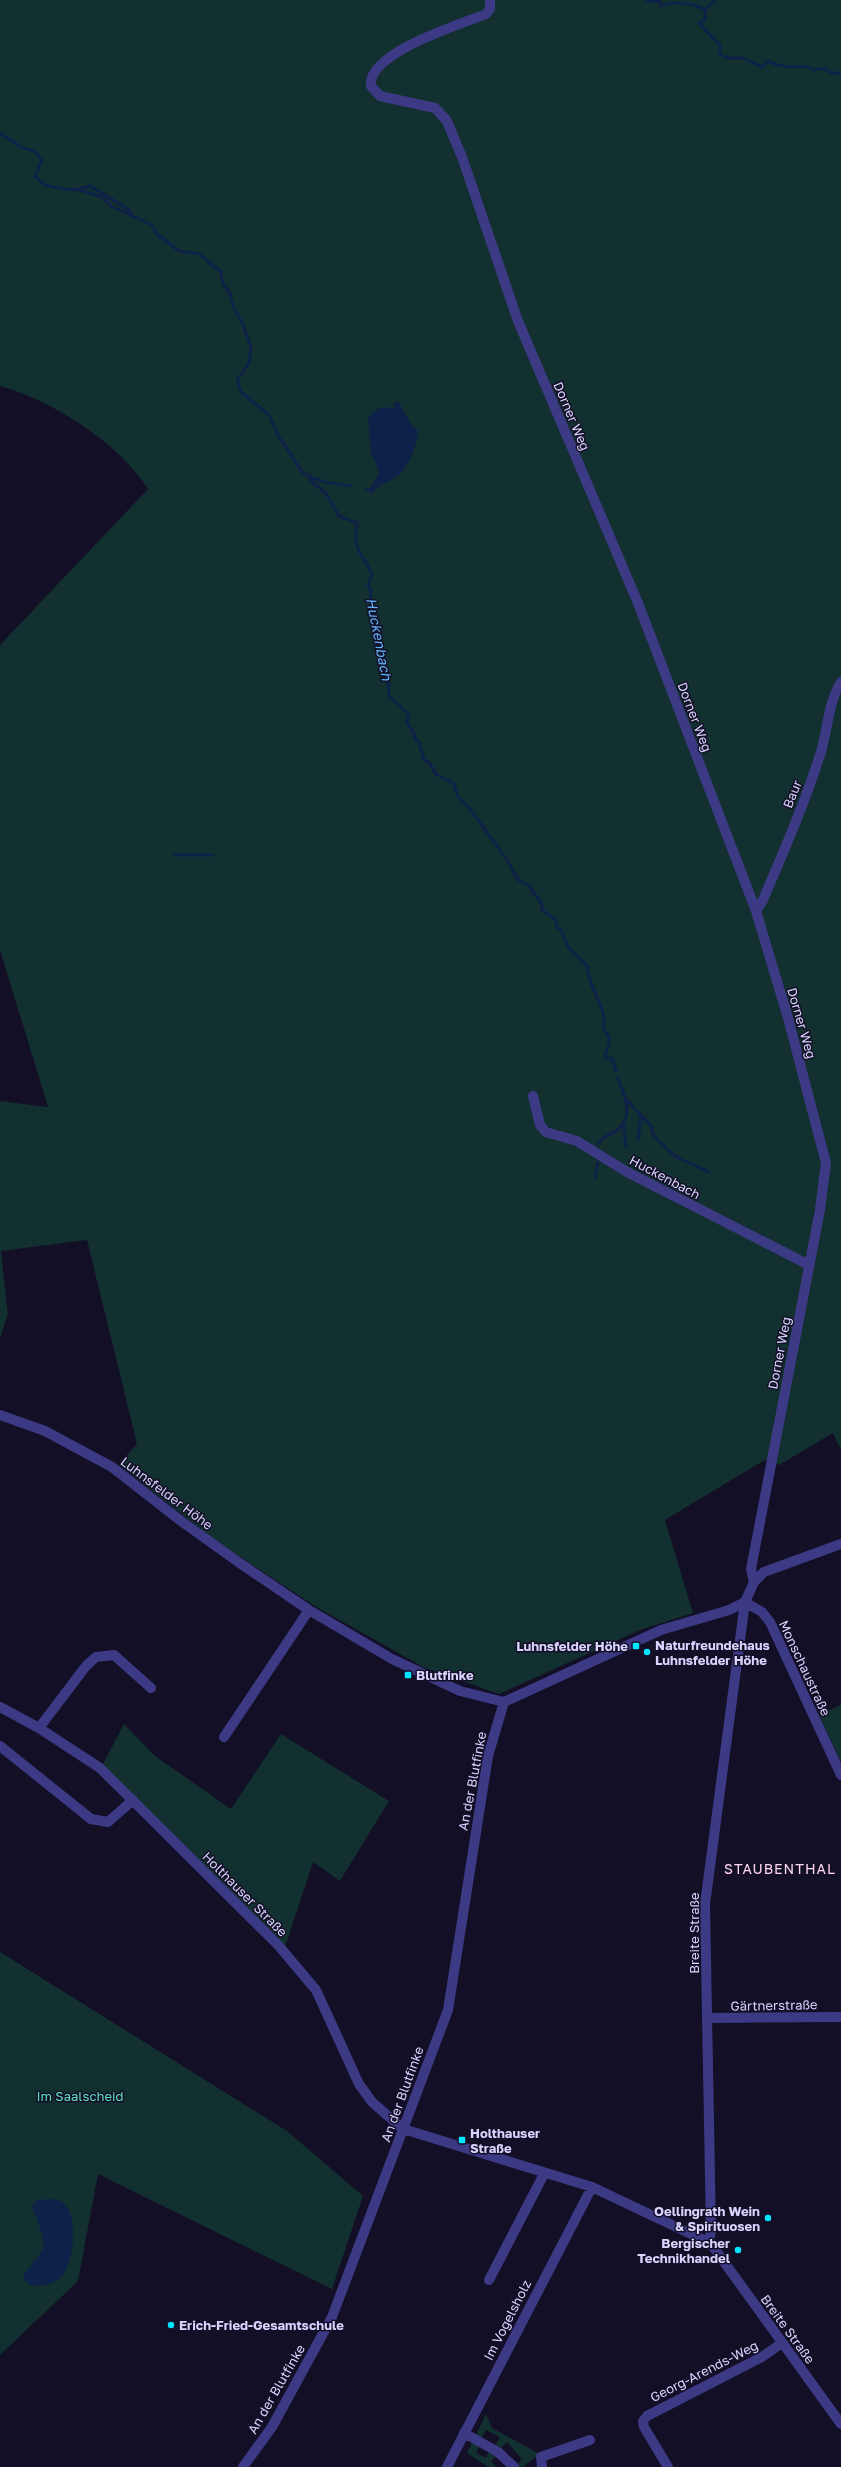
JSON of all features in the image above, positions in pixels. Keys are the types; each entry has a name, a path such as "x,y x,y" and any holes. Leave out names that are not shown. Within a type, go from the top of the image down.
{"street":[{"name":"Dorner Weg","path":"490,0 490,9 486,14 427,37 386,60 373,74 371,86 380,96 435,108 447,121 465,165 518,321 638,604 756,911 788,1018 826,1163 809,1265 751,1569 754,1582"},
{"name":"Baur","path":"756,911 763,900 811,781 821,754 831,704 841,682"},
{"name":"Huckenbach","path":"533,1096 543,1130 556,1136 577,1141 627,1172 809,1265"},
{"name":"Luhnsfelder Höhe","path":"0,1415 45,1431 112,1468 181,1521 309,1610 392,1659 460,1691 504,1702"},
{"path":"754,1582 764,1572 841,1544"},
{"name":"Breite Straße","path":"754,1582 745,1602 705,1904 712,2232 711,2245 841,2424"},
{"path":"504,1702 661,1630 729,1610 745,1602"},
{"name":"Monschaustraße","path":"745,1602 762,1612 770,1622 841,1775"},
{"path":"224,1736 309,1610"},
{"path":"40,1728 86,1666 96,1657 114,1655 151,1688"},
{"name":"An der Blutfinke","path":"243,2467 272,2427 332,2317 403,2129 410,2104 448,2010 488,1756 504,1702"},
{"name":"Holthauser Straße","path":"0,1707 40,1728 100,1768 278,1945 312,1985 359,2084 372,2102 403,2129 544,2174 592,2187 711,2245"},
{"path":"0,1746 91,1819 108,1822 133,1800"},
{"name":"Gärtnerstraße","path":"708,2018 841,2017"},
{"path":"488,2280 544,2174"},
{"name":"Im Vogelsholz","path":"447,2467 592,2187"},
{"name":"Georg-Arends-Weg","path":"668,2467 644,2427 643,2421 647,2416 762,2357 782,2343"},
{"path":"464,2433 498,2452 514,2467"},
{"path":"542,2467 541,2456 590,2440"}],"green space":[{"path":"0,0 841,0 841,1450 833,1433 779,1465 765,1460 665,1520 693,1613 640,1630 499,1694 425,1668 318,1608 219,1543 118,1465 137,1444 87,1240 1,1251 8,1314 0,1338 0,1101 48,1107 0,950 0,645 148,489 120,455 83,426 41,402 0,386"},
{"path":"841,1705 841,1762 819,1715"},
{"path":"124,1724 155,1756 231,1809 281,1734 389,1801 340,1881 313,1862 285,1947 103,1764"},
{"name":"Im Saalscheid","path":"0,1952 287,2131 363,2196 332,2289 98,2174 78,2281 0,2355"},
{"path":"486,2414 492,2428 538,2453 542,2452 523,2467 515,2467 522,2459 507,2442 498,2451 494,2448 500,2437 486,2430 480,2441 475,2437"},
{"path":"473,2440 481,2443 476,2453 486,2458 491,2447 499,2453 491,2461 496,2467 488,2467 467,2453"}],"water":[{"path":"398,401 411,424 418,431 418,436 412,455 398,476 378,487 373,493 363,490 371,487 379,474 371,454 368,419 380,408 387,407 395,409 393,405"},
{"path":"53,2199 61,2201 67,2207 71,2215 73,2226 72,2249 70,2260 66,2269 62,2276 58,2279 41,2286 30,2284 25,2281 23,2276 44,2248 42,2234 32,2206 37,2200"}],"waterway":[{"path":"646,0 660,2 662,6 667,4 690,4 705,10 705,20 699,23 720,45 720,54 727,58 743,58 762,67 768,61 782,66 806,66 815,70 822,68 832,73 841,73"},
{"path":"705,10 715,0"},
{"name":"Huckenbach","path":"0,133 21,147 34,151 42,160 35,176 45,185 63,189 79,190 102,197 111,206 152,225 157,234 179,251 199,254 221,272 223,284 230,293 233,306 244,327 251,348 249,363 237,380 241,392 269,415 279,437 302,472 310,476 310,480 326,493 339,516 357,523 357,547 372,575 368,585 371,592 370,602 380,651 385,660 384,673 388,677 389,696 409,715 407,722 414,733 415,739 419,742 424,760 430,764 436,774 454,784 458,797 471,810 509,863 517,879 529,886 542,904 542,910 556,920 557,928 561,930 568,947 587,966 590,979 604,1016 604,1029 609,1037 609,1044 605,1055 608,1059 612,1058 616,1071"},
{"name":"Huckenbach","path":"79,189 90,186 128,209 131,214"},
{"path":"310,477 325,482 350,486"},
{"path":"174,855 213,855"},
{"name":"Huckenbach","path":"598,1144 622,1126 625,1120 627,1106 618,1078"},
{"path":"626,1099 651,1126 654,1136 676,1157 709,1172"},
{"path":"638,1140 641,1117"},
{"path":"623,1123 626,1147"},
{"name":"Huckenbach","path":"595,1178 598,1162"}],"place":[{"name":"Luhnsfelder Höhe","path":"636,1646"},
{"name":"Naturfreundehaus Luhnsfelder Höhe","path":"647,1652"},
{"name":"Blutfinke","path":"408,1675"},
{"name":"Holthauser Straße","path":"462,2140"},
{"name":"Oellingrath Wein & Spirituosen","path":"768,2218"},
{"name":"Bergischer Technikhandel","path":"738,2250"},
{"name":"Erich-Fried-Gesamtschule","path":"171,2325"}],"district":[{"name":"STAUBENTHAL","path":"780,1869"}]}
